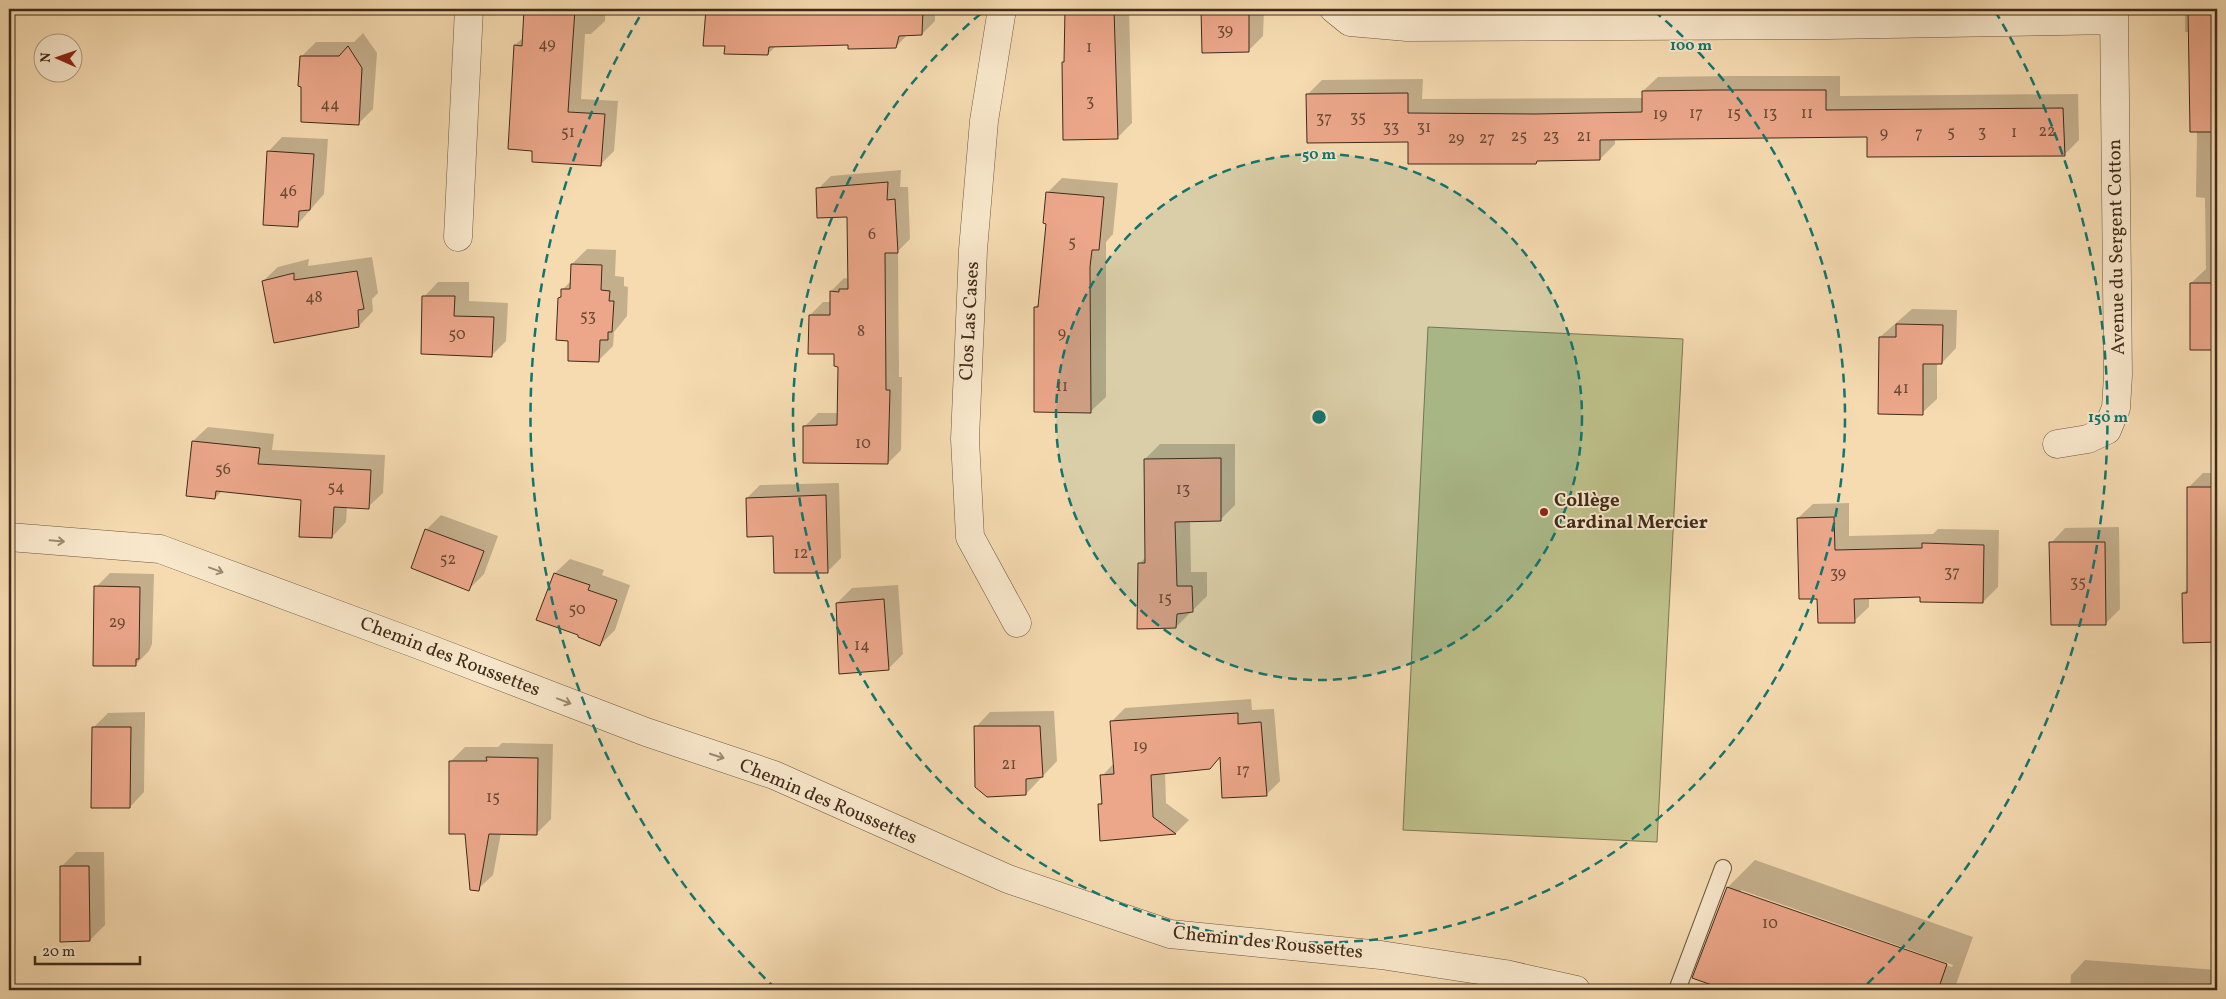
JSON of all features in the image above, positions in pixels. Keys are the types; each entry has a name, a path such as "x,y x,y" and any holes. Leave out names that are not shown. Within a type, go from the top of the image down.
{"street":[{"path":"458,237 468,9"},
{"name":"Clos Las Cases","path":"1002,9 983,131 974,250 965,439 970,537 1017,623"},
{"path":"1334,9 1350,22 1407,27 1828,25 2114,15"},
{"name":"Avenue du Sergent Cotton","path":"2057,444 2088,439 2107,430 2116,408 2118,375 2114,15"},
{"name":"Chemin des Roussettes","path":"9,537 160,549 422,646 646,732 774,775 1008,879 1170,934 1381,955 1505,974 1576,990"}],"lane":[{"path":"1677,990 1723,868"}],"green space":[{"path":"1428,327 1683,339 1657,842 1403,830"}],"building":[{"path":"524,9 575,9 568,112 605,114 601,166 532,162 532,151 508,149 514,45 522,46"},
{"path":"706,9 923,9 922,35 899,36 896,48 848,49 848,45 769,47 768,55 724,54 725,46 703,46"},
{"path":"1065,9 1114,9 1118,139 1063,140 1062,62 1064,62"},
{"path":"1201,9 1249,9 1249,52 1202,53"},
{"path":"2188,9 2217,9 2217,132 2190,132"},
{"path":"348,46 362,68 359,125 301,122 301,87 298,86 300,56 339,56"},
{"path":"1826,90 1826,110 2063,108 2065,156 1867,157 1867,137 1678,139 1600,140 1600,160 1537,161 1536,164 1408,164 1408,142 1307,143 1306,94 1408,93 1408,113 1535,114 1642,112 1642,91"},
{"path":"267,151 314,154 310,210 299,211 298,227 263,225"},
{"path":"888,182 887,200 895,199 898,253 885,253 886,390 890,390 888,464 803,463 803,426 837,425 838,367 834,366 834,354 808,354 809,315 830,315 830,291 839,292 839,289 848,289 847,217 817,218 816,188"},
{"path":"1046,192 1104,197 1099,250 1092,250 1090,267 1091,413 1034,412 1034,307 1038,307 1046,224 1043,223"},
{"path":"571,264 602,265 601,290 610,291 609,301 614,301 612,332 608,332 608,340 600,340 599,362 568,361 568,341 556,340 558,298 561,297 561,289 570,289"},
{"path":"357,271 364,309 358,310 359,327 274,343 262,281 294,273 294,280"},
{"path":"2190,283 2217,283 2217,350 2190,350"},
{"path":"422,296 455,296 454,316 494,317 492,357 421,354"},
{"path":"1896,324 1943,325 1942,364 1923,364 1923,415 1878,414 1879,337 1896,337"},
{"path":"192,441 260,448 258,464 371,470 369,509 334,507 332,538 299,537 301,500 216,491 215,499 186,496"},
{"path":"1221,458 1221,521 1175,522 1177,586 1192,586 1193,612 1177,614 1176,628 1137,629 1138,563 1145,563 1144,459"},
{"path":"2187,487 2217,487 2217,642 2183,643 2182,593 2187,593"},
{"path":"826,495 828,573 774,573 773,536 747,537 746,498"},
{"path":"1834,517 1835,550 1922,548 1922,543 1984,545 1983,603 1920,602 1920,597 1854,599 1855,623 1818,623 1817,599 1799,599 1797,518"},
{"path":"425,529 484,551 469,591 411,568"},
{"path":"2049,542 2105,542 2106,625 2051,625"},
{"path":"554,573 590,585 588,590 617,600 600,646 578,637 578,635 536,620"},
{"path":"94,586 140,587 139,659 136,659 136,666 93,666"},
{"path":"884,599 889,670 839,674 836,603"},
{"path":"1238,713 1238,724 1261,722 1267,796 1222,798 1220,757 1210,769 1151,775 1153,817 1176,834 1100,841 1098,804 1102,804 1100,775 1114,774 1110,721"},
{"path":"974,726 1040,726 1043,777 1026,779 1026,795 987,797 975,787"},
{"path":"92,727 131,727 130,808 91,808"},
{"path":"486,757 538,758 537,835 489,834 479,891 470,890 465,834 449,834 449,761 487,761"},
{"path":"60,866 89,866 90,941 60,942"},
{"path":"1727,887 1947,964 1938,990 1726,990 1692,978"}],"place":[{"name":"Collège Cardinal Mercier","path":"1544,512"}]}
